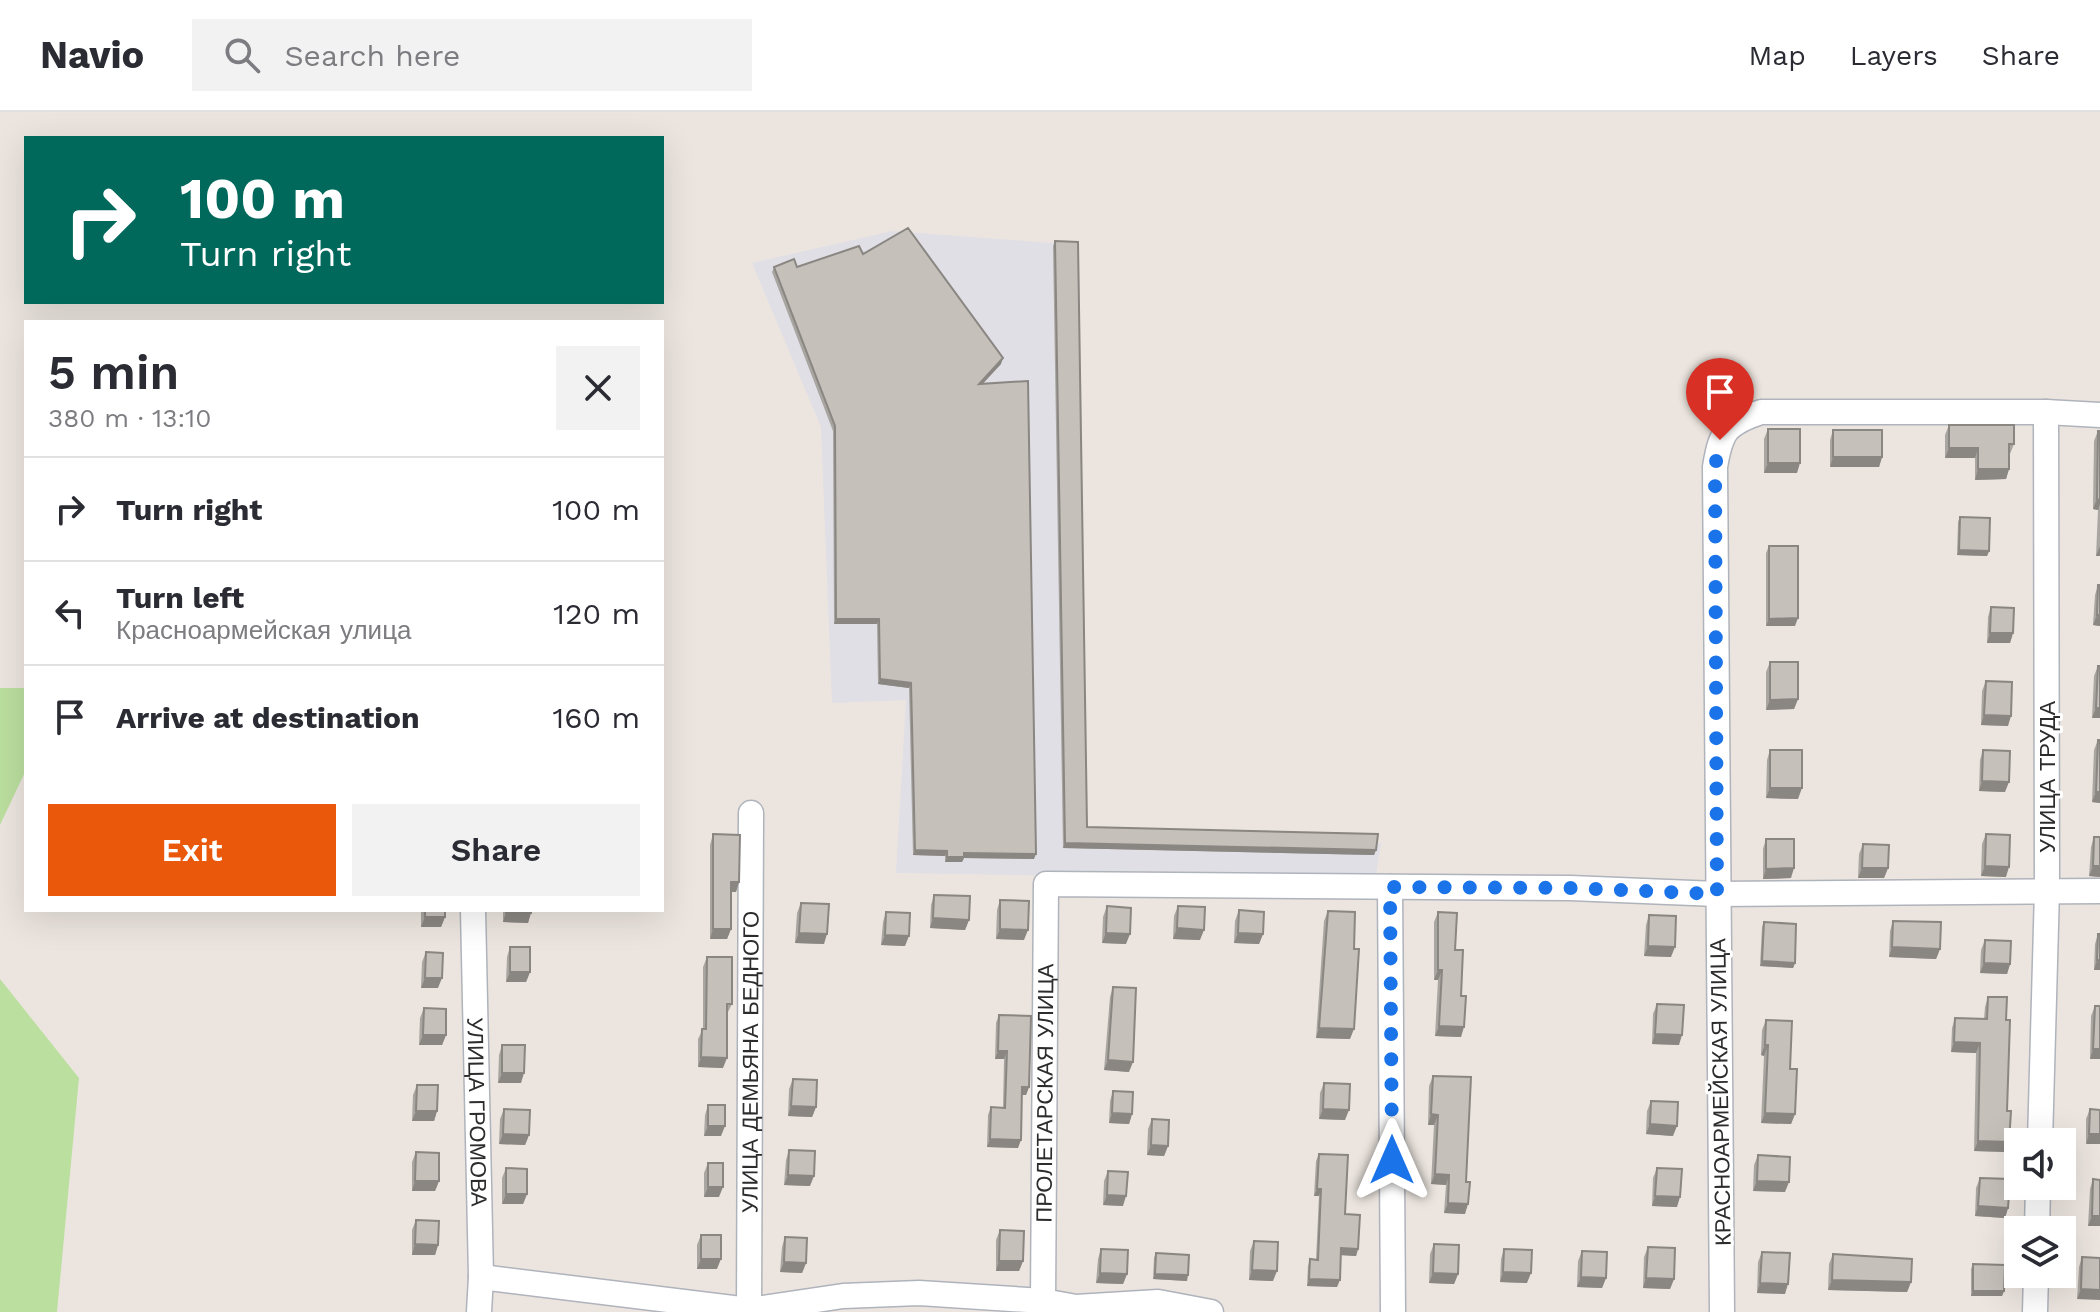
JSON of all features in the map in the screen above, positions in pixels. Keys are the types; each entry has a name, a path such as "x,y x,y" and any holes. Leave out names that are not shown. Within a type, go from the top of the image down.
{"street":[{"name":"КРАСНОАРМЕЙСКАЯ УЛИЦА","path":"1722,1312 1715,467 1720,440 1738,420 1761,412 2046,412"},
{"path":"2046,412 2100,415"},
{"name":"УЛИЦА ТРУДА","path":"2040,1128 2047,890 2046,412"},
{"name":"УЛИЦА ДЕМЬЯНА БЕДНОГО","path":"749,1311 751,813"},
{"name":"ПРОЛЕТАРСКАЯ УЛИЦА","path":"1043,1301 1046,884 1390,887"},
{"path":"1393,1312 1390,887 1570,888 1717,894 2100,891"},
{"name":"УЛИЦА ГРОМОВА","path":"473,912 481,1277 479,1312"},
{"path":"481,1277 749,1311 880,1293 1043,1301 1075,1310 1158,1302 1211,1312"},
{"path":"2035,1312 2036,1288"}],"shaded area":[{"path":"892,231 1078,245 1079,842 1381,843 1375,881 896,873 906,700 832,703 821,427 752,263"}],"green space":[{"path":"0,688 24,688 24,774 0,825"},
{"path":"0,979 79,1078 57,1312 0,1312"}],"building":[{"path":"908,228 1003,358 979,384 1028,381 1036,854 964,853 964,857 947,857 947,851 915,850 911,683 880,679 879,619 836,619 835,426 774,267 794,259 797,267 859,246 863,254"},
{"path":"1055,241 1078,242 1087,827 1378,834 1376,850 1065,843"},
{"path":"1949,425 2014,425 2014,444 2009,444 2009,469 1978,469 1978,448 1949,448"},
{"path":"1768,429 1800,429 1800,463 1768,463"},
{"path":"1833,430 1882,430 1882,457 1833,457"},
{"path":"2100,431 2100,500 2097,499"},
{"path":"1960,517 1990,518 1989,551 1959,550"},
{"path":"1769,546 1798,546 1798,618 1769,619"},
{"path":"2100,585 2100,615 2097,615"},
{"path":"1991,607 2014,608 2013,633 1990,633"},
{"path":"1770,662 1798,662 1798,699 1770,700"},
{"path":"2098,666 2100,708 2096,708"},
{"path":"1986,681 2012,682 2011,716 1984,715"},
{"path":"2098,740 2100,792 2096,792"},
{"path":"1770,750 1802,750 1802,788 1770,788"},
{"path":"1983,750 2010,751 2009,782 1982,781"},
{"path":"713,834 740,835 739,882 731,882 731,929 713,929"},
{"path":"1986,834 2010,835 2009,867 1985,866"},
{"path":"2094,837 2100,837 2100,866 2093,866"},
{"path":"1766,839 1794,839 1794,868 1766,869"},
{"path":"1863,844 1889,845 1888,868 1862,868"},
{"path":"934,895 970,896 969,920 933,918"},
{"path":"1000,900 1029,901 1028,930 1000,929"},
{"path":"801,903 829,904 827,934 799,933"},
{"path":"1107,906 1131,908 1130,934 1106,933"},
{"path":"1178,906 1205,907 1204,930 1177,928"},
{"path":"1239,910 1264,912 1263,934 1238,933"},
{"path":"1328,911 1355,912 1354,949 1359,949 1354,1029 1319,1028"},
{"path":"425,912 445,912 445,917 425,917"},
{"path":"886,912 910,913 909,936 885,935"},
{"path":"1438,912 1457,913 1455,950 1463,950 1461,996 1466,996 1464,1027 1439,1026 1442,970 1438,970"},
{"path":"1649,915 1676,916 1675,947 1648,946"},
{"path":"1893,921 1941,922 1940,949 1892,947"},
{"path":"1764,922 1796,924 1795,963 1762,961"},
{"path":"2100,934 2100,960 2097,960"},
{"path":"1985,940 2011,941 2010,964 1984,963"},
{"path":"510,947 530,947 530,972 510,972"},
{"path":"426,952 443,953 442,978 425,978"},
{"path":"707,957 732,957 732,1004 727,1004 727,1058 701,1057 702,1029 706,1029"},
{"path":"1113,987 1136,988 1133,1062 1108,1060"},
{"path":"1988,997 2007,997 2006,1020 2010,1020 2007,1111 2011,1111 2010,1128 2004,1128 2004,1142 1978,1141 1980,1043 1954,1042 1955,1018 1987,1019"},
{"path":"1657,1004 1684,1005 1682,1035 1655,1034"},
{"path":"2095,1006 2100,1006 2100,1049 2093,1049"},
{"path":"424,1008 446,1009 446,1035 423,1035"},
{"path":"999,1015 1031,1016 1029,1087 1022,1087 1021,1140 990,1139 991,1107 1005,1108 1007,1051 998,1051"},
{"path":"1766,1020 1792,1021 1790,1069 1797,1069 1795,1114 1765,1113"},
{"path":"502,1045 525,1045 524,1073 502,1073"},
{"path":"1433,1076 1471,1077 1466,1182 1470,1182 1468,1204 1448,1203 1449,1175 1435,1174 1438,1115 1431,1114"},
{"path":"793,1079 817,1080 816,1107 791,1106"},
{"path":"1324,1083 1350,1084 1349,1110 1323,1109"},
{"path":"417,1085 438,1085 437,1111 416,1111"},
{"path":"1113,1091 1133,1092 1132,1114 1112,1113"},
{"path":"1651,1101 1678,1102 1677,1126 1650,1124"},
{"path":"708,1105 725,1105 725,1126 708,1126"},
{"path":"504,1109 530,1110 529,1135 503,1134"},
{"path":"2090,1109 2100,1110 2100,1134 2089,1134"},
{"path":"1152,1119 1169,1120 1168,1146 1151,1145"},
{"path":"789,1150 815,1151 814,1176 788,1175"},
{"path":"416,1152 439,1153 439,1181 415,1181"},
{"path":"1319,1154 1348,1155 1345,1214 1360,1215 1358,1249 1341,1248 1340,1280 1309,1279 1310,1259 1318,1260"},
{"path":"1758,1155 1790,1157 1789,1182 1757,1181"},
{"path":"708,1163 723,1163 723,1187 708,1187"},
{"path":"506,1168 527,1169 527,1194 506,1194"},
{"path":"1657,1168 1682,1169 1680,1197 1655,1196"},
{"path":"1108,1171 1128,1172 1126,1196 1107,1195"},
{"path":"1980,1178 2004,1179 2004,1200 2009,1200 2008,1208 1978,1206"},
{"path":"2093,1179 2100,1180 2100,1216 2092,1216"},
{"path":"416,1220 439,1221 438,1245 415,1244"},
{"path":"1000,1230 1024,1231 1023,1261 999,1261"},
{"path":"701,1235 721,1235 721,1259 701,1259"},
{"path":"785,1237 807,1238 806,1263 784,1262"},
{"path":"1254,1241 1278,1242 1277,1271 1252,1270"},
{"path":"1434,1244 1459,1245 1458,1274 1433,1273"},
{"path":"1648,1247 1675,1248 1674,1279 1646,1278"},
{"path":"1101,1249 1128,1250 1127,1274 1100,1273"},
{"path":"1504,1249 1532,1250 1531,1273 1503,1272"},
{"path":"1582,1251 1607,1252 1606,1278 1581,1277"},
{"path":"1762,1252 1790,1253 1788,1284 1760,1283"},
{"path":"1156,1253 1189,1255 1188,1275 1155,1274"},
{"path":"1833,1254 1912,1259 1911,1282 1832,1280"},
{"path":"2082,1257 2100,1258 2100,1290 2081,1289"},
{"path":"1973,1264 2004,1265 2004,1291 1973,1291"}],"route":[{"path":"1392,1160 1390,887 1570,888 1717,894 1715,467 1720,440"}]}
